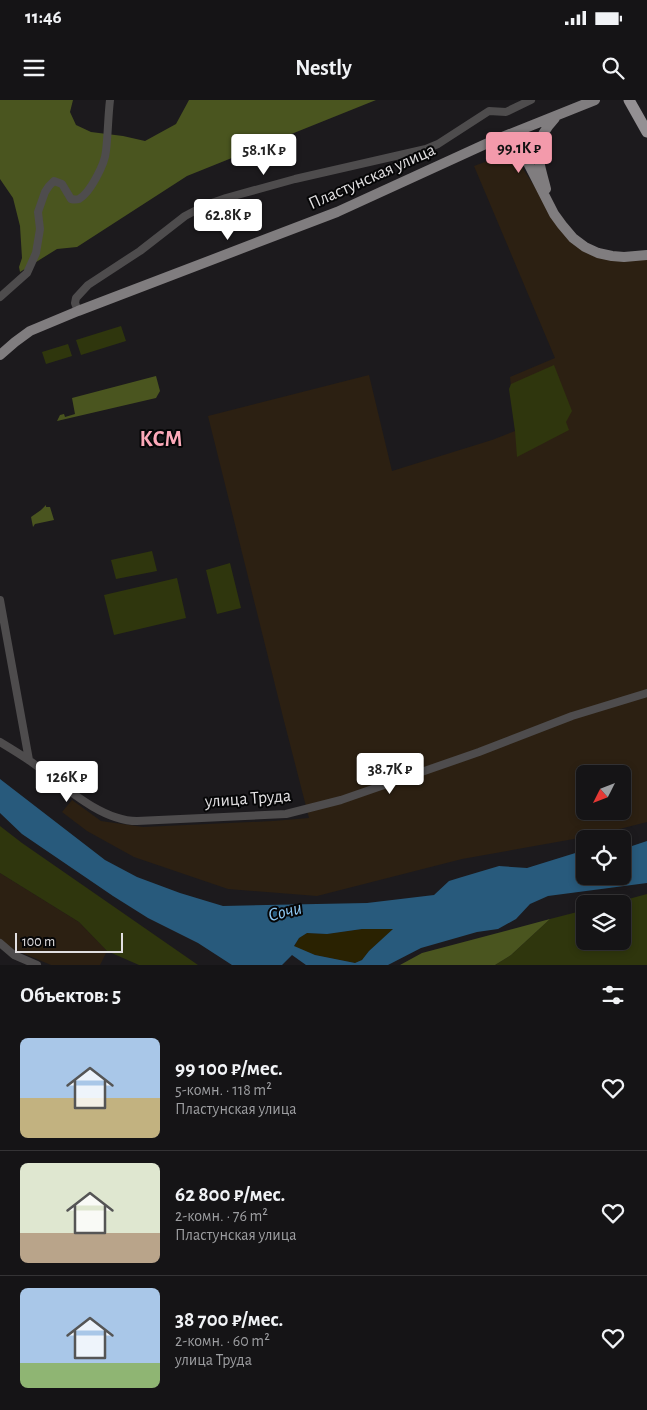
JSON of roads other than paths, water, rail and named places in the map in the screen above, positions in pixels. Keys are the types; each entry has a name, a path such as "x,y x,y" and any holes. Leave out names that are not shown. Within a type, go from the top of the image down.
{"highway":[{"path":"629,100 647,132"}],"main road":[{"name":"Пластунская улица","path":"0,355 30,332 78,311 337,212 490,142 595,100"},
{"path":"533,161 541,135 557,115"},
{"path":"521,130 554,214 573,238 585,247 598,253 612,256 645,254"},
{"path":"490,142 504,144 533,161"}],"street":[{"path":"0,297 27,273 36,253 40,229 38,212 49,186 54,182 62,184 71,199 75,200 80,198 91,186 106,153 110,100"},
{"path":"78,311 75,303 76,298 88,285 140,251 185,216 206,205 295,179 426,149 438,144 489,111 506,112 531,100"},
{"path":"0,600 29,760"},
{"name":"улица Труда","path":"0,742 29,760 98,810 129,821 286,814 341,800 479,752 572,716 647,692"},
{"path":"0,943 14,955 37,965"}],"water":[{"name":"Сочи","path":"0,779 105,860 137,877 223,906 367,903 434,895 449,881 499,866 527,868 576,853 576,885 631,885 631,846 647,841 647,883 548,896 530,904 516,919 498,929 477,932 421,948 388,965 306,965 292,955 282,965 232,965 198,943 148,918 22,834 0,813","holes":["362,929 393,929 362,960 355,963 315,955 294,946 299,938 307,933 327,934"]}],"district":[{"name":"КСМ","path":"161,439"}]}
